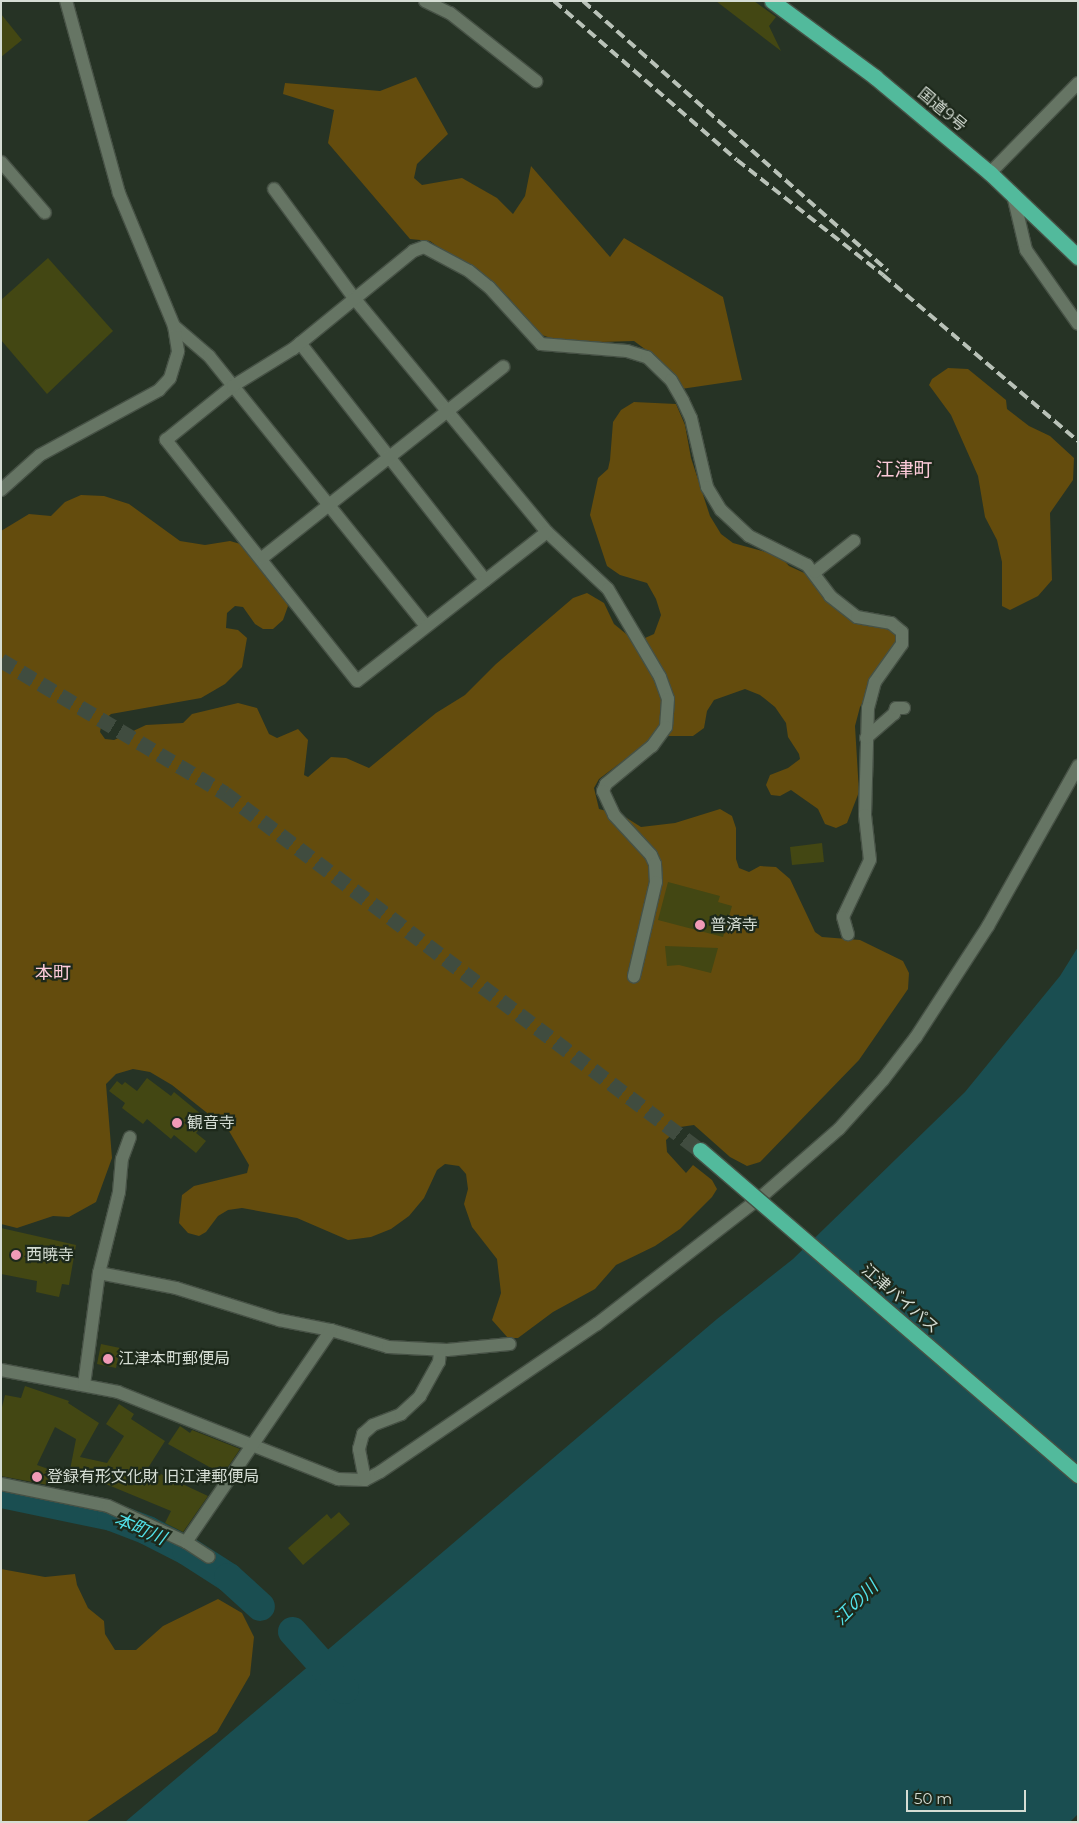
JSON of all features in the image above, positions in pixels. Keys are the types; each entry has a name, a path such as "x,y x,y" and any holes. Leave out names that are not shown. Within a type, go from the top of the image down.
{"highway":[{"name":"国道9号","path":"772,1 875,77 990,173 1078,257"},
{"name":"江津バイパス","path":"700,1150 993,1402"},
{"path":"1036,1438 1074,1472"}],"street":[{"path":"1,490 40,455 159,390 170,378 178,350 174,326 119,193 66,1"},
{"path":"425,1 450,14 536,81"},
{"path":"990,173 1078,82"},
{"path":"1,162 46,212"},
{"path":"274,188 354,298 547,532 608,589 660,677 668,699 669,716 657,741 606,784 603,791 614,815 651,855 655,864 656,882 634,976"},
{"path":"1013,195 1026,250 1078,324"},
{"path":"547,532 357,681 262,558 166,440 233,386 300,343 413,251 429,248 489,287 541,344 627,351 647,357 671,380 683,401 691,418 707,487 721,510 749,536 815,572 827,592 852,614 864,619 891,623 902,632 902,644 875,682 868,708 865,814 870,860 843,917 848,934"},
{"path":"174,326 209,356 426,626"},
{"path":"300,343 485,580"},
{"path":"262,558 504,367"},
{"path":"815,572 854,541"},
{"path":"866,738 894,714 896,708 904,708"},
{"path":"1,1370 84,1385 146,1401 338,1479 365,1480 553,1356 761,1198 839,1129 883,1080 916,1037 988,926 1078,766"},
{"path":"84,1385 99,1273 119,1192 122,1160 130,1137"},
{"path":"761,1198 1036,1438"},
{"path":"99,1273 176,1288 279,1320 331,1330 388,1347 440,1350 510,1344"},
{"path":"186,1542 331,1330"},
{"path":"365,1480 358,1449 363,1434 377,1423 401,1414 420,1396 439,1362 440,1350"},
{"path":"1,1484 108,1506 186,1542 209,1557"}],"shaded area":[{"path":"416,77 448,134 417,164 414,178 422,185 462,178 497,198 513,214 525,196 531,166 610,257 624,238 723,297 742,380 681,389 657,358 634,341 565,343 539,334 509,298 430,241 410,239 328,143 334,110 283,94 285,83 380,91"},
{"path":"948,368 968,369 1006,400 1007,409 1029,426 1050,436 1074,458 1073,480 1050,513 1052,580 1038,596 1010,610 1002,606 1002,562 997,540 985,517 978,476 951,415 929,385 932,379"},
{"path":"634,402 676,404 685,425 691,458 710,516 721,534 733,543 780,556 789,566 813,577 827,600 901,635 860,707 855,726 859,792 847,823 836,828 825,824 818,809 791,790 780,796 771,795 766,785 770,775 788,768 800,759 799,754 788,737 786,723 775,707 760,695 745,689 714,700 707,711 704,728 693,736 656,736 599,779 594,788 599,809 622,815 641,827 675,823 720,809 732,816 736,828 736,859 739,868 749,872 760,866 776,867 790,879 815,932 822,937 860,940 903,961 909,973 908,989 859,1060 760,1162 747,1166 730,1157 694,1125 680,1127 666,1140 667,1152 686,1173 693,1165 712,1180 717,1189 712,1197 680,1229 655,1246 616,1265 595,1289 553,1312 518,1338 508,1338 492,1320 501,1293 497,1259 472,1227 464,1204 468,1189 466,1174 459,1166 445,1164 437,1170 424,1198 409,1216 391,1229 371,1237 348,1240 297,1218 242,1208 228,1210 218,1216 206,1232 199,1236 188,1233 179,1223 182,1195 194,1186 247,1173 249,1165 229,1131 172,1085 150,1072 133,1069 116,1074 106,1084 112,1158 96,1202 69,1217 53,1216 17,1228 1,1224 1,531 29,514 51,516 65,502 81,495 104,496 129,504 180,541 205,545 230,541 244,545 277,584 288,606 283,620 273,629 263,629 255,624 243,607 235,606 227,613 226,628 238,630 247,638 242,667 225,684 201,698 111,714 102,722 100,732 105,739 114,740 146,725 183,723 192,714 238,703 257,708 269,734 277,738 298,729 308,740 304,775 308,777 331,757 346,758 369,768 436,713 465,695 496,664 573,598 587,593 604,603 614,624 636,642 654,634 661,615 656,599 647,583 620,575 607,566 590,515 598,478 608,469 613,422 621,410"},
{"path":"1,1569 45,1577 75,1574 77,1585 88,1608 104,1621 105,1634 115,1650 136,1650 163,1626 218,1599 242,1613 254,1637 250,1675 217,1732 86,1822 1,1822"}],"water":[{"name":"江の川","path":"1078,947 1078,1814 1070,1822 125,1822 717,1319 793,1259 965,1092 1060,976"}],"building":[{"path":"716,1 754,1 776,17 769,26 781,51"},
{"path":"1,14 22,40 1,57"},
{"path":"48,258 113,331 47,394 1,340 1,300"},
{"path":"822,843 824,862 792,865 790,847"},
{"name":"普済寺","path":"668,882 720,896 718,902 732,906 723,937 658,920"},
{"path":"665,946 718,948 711,973 679,965 667,966"},
{"path":"147,1078 171,1096 174,1092 207,1119 196,1133 206,1141 196,1153 174,1135 171,1139 147,1119 143,1124 122,1108 125,1103 109,1091 117,1081 122,1085 125,1082 137,1091"},
{"path":"1,1228 76,1245 69,1285 62,1284 59,1297 36,1292 37,1281 1,1274"},
{"path":"101,1344 120,1348 116,1368 97,1364"},
{"path":"25,1386 69,1401 68,1403 99,1423 80,1457 107,1463 124,1436 106,1424 119,1404 134,1414 131,1419 165,1441 148,1468 208,1496 183,1532 165,1523 171,1511 101,1482 69,1475 76,1439 55,1427 37,1465 51,1470 48,1485 1,1476 1,1411 5,1395 21,1398"},
{"path":"180,1426 190,1433 192,1430 240,1449 217,1483 208,1478 213,1469 168,1444"},
{"path":"339,1512 350,1524 303,1565 288,1548 327,1514 331,1519"}],"waterway":[{"name":"本町川","path":"1,1493 111,1516 147,1530 186,1550 228,1577 260,1606"},
{"name":"本町川","path":"292,1631 344,1689"}],"tunnel":[{"path":"1,660 225,793 700,1150"}],"railway":[{"path":"554,1 737,160 883,275 1078,441"},
{"path":"583,1 888,271"}],"place":[{"name":"普済寺","path":"700,925"},
{"name":"観音寺","path":"177,1123"},
{"name":"西暁寺","path":"16,1255"},
{"name":"江津本町郵便局","path":"108,1359"},
{"name":"登録有形文化財 旧江津郵便局","path":"37,1477"}],"district":[{"name":"江津町","path":"904,470"},
{"name":"本町","path":"53,973"}]}
